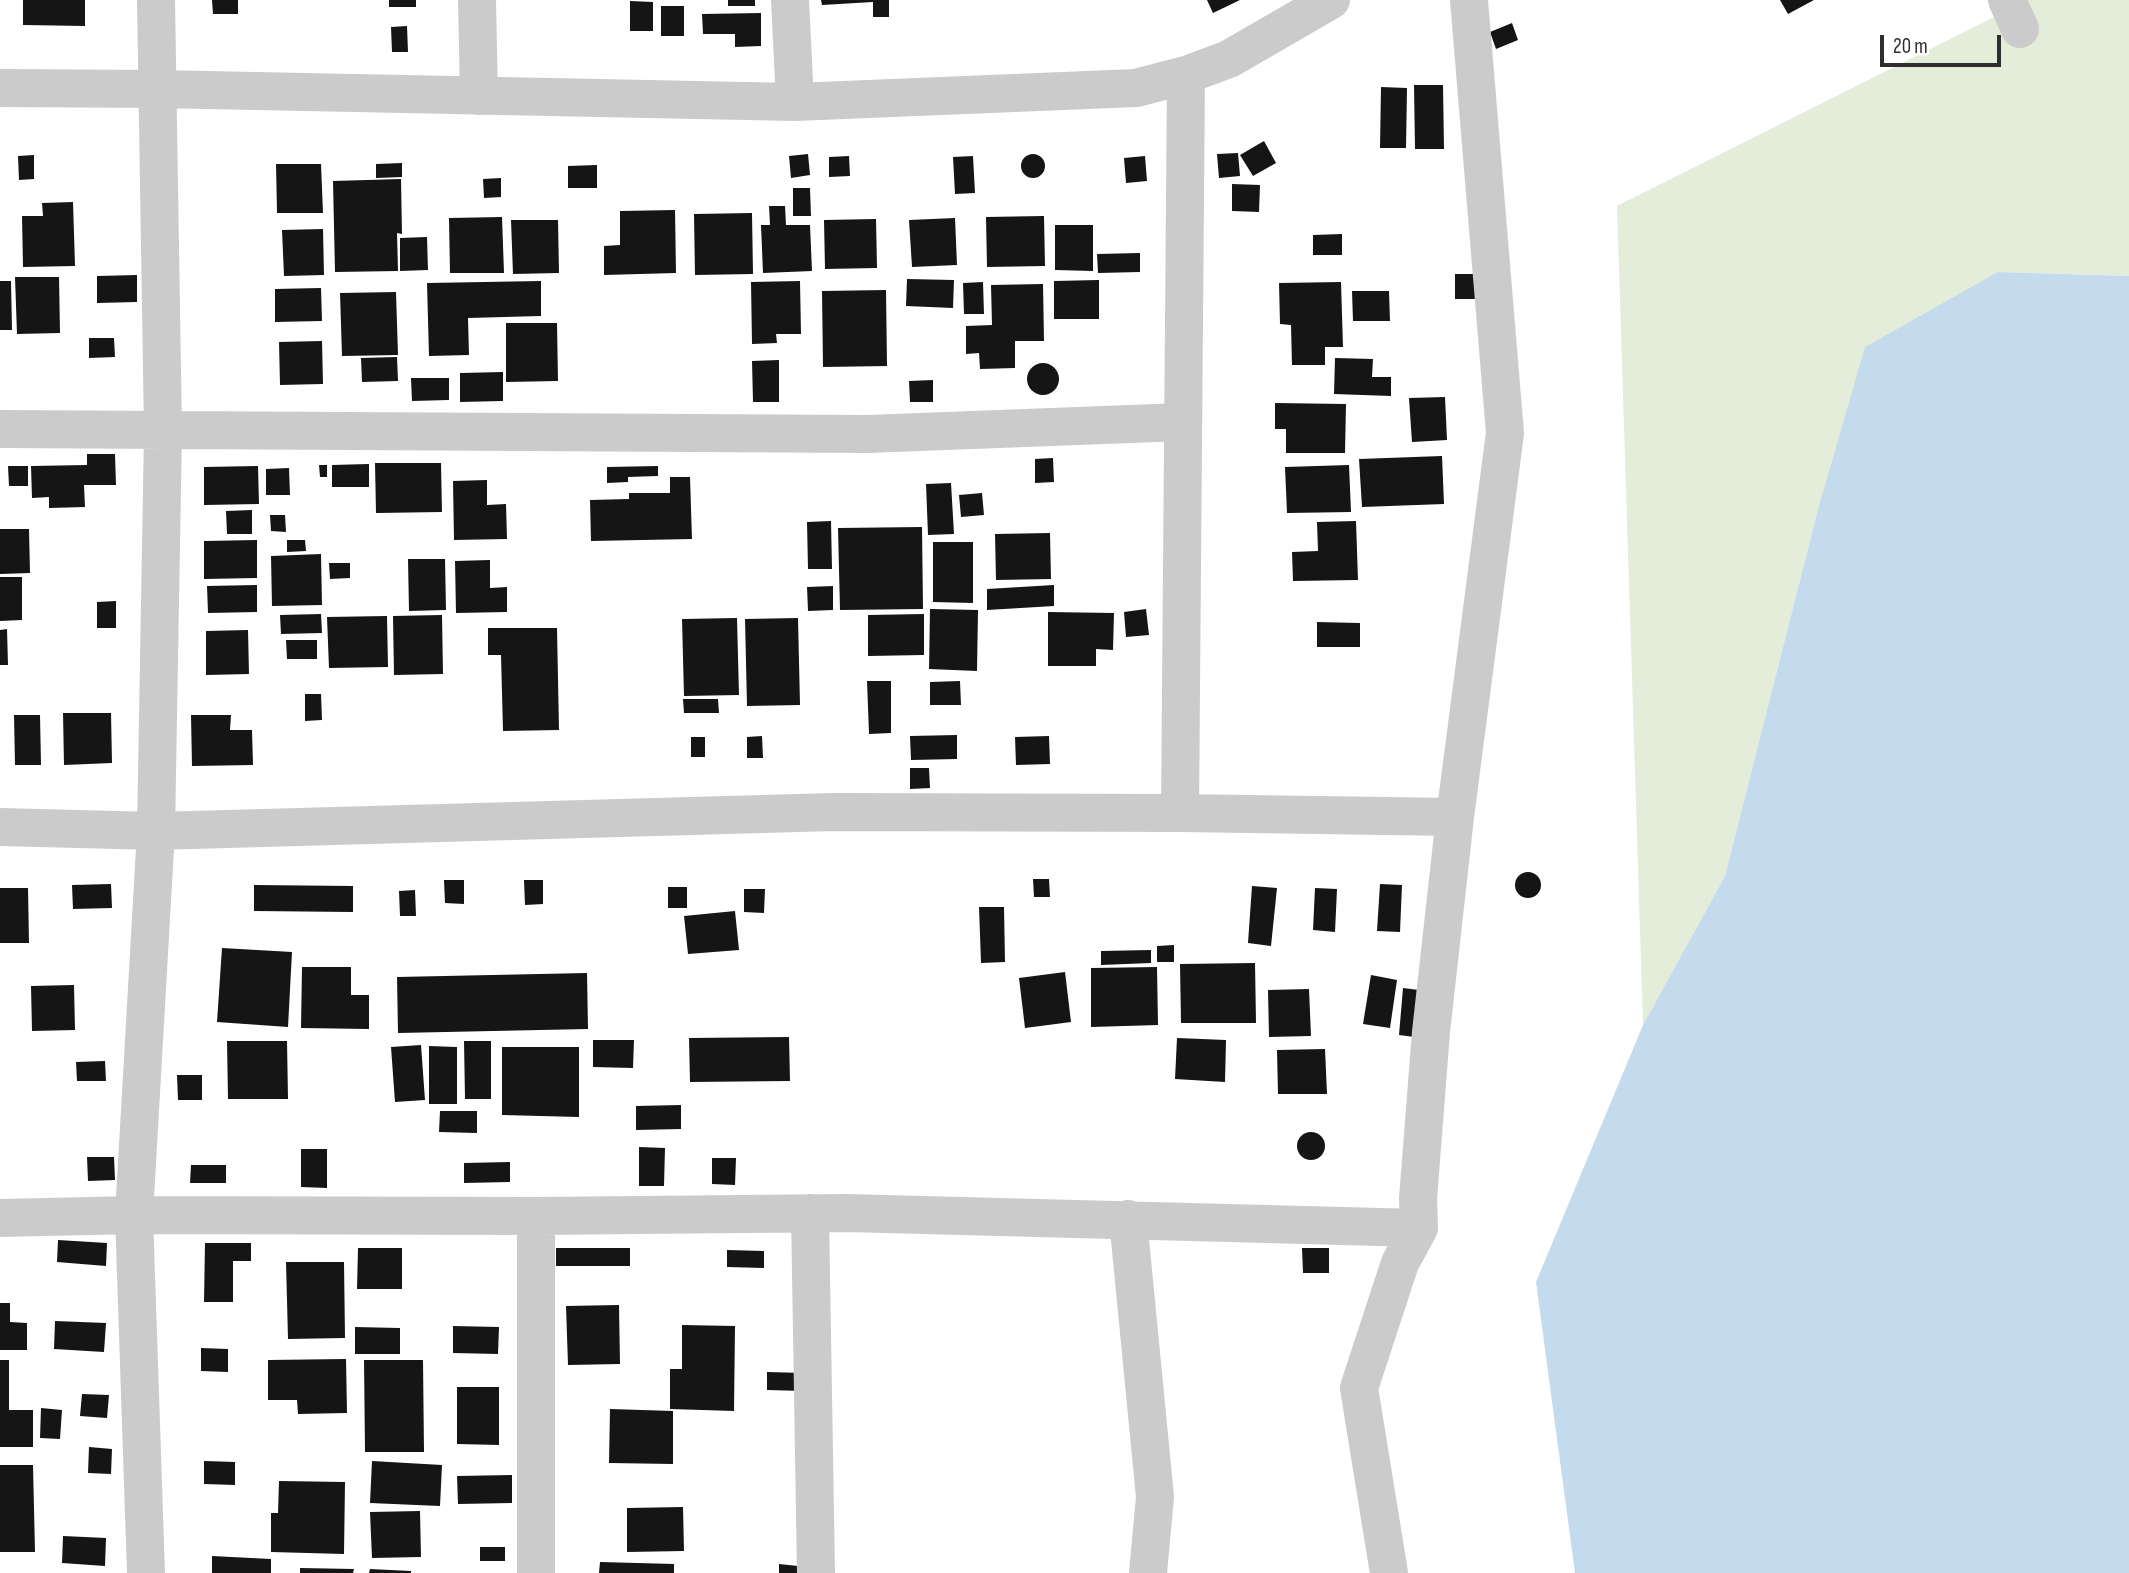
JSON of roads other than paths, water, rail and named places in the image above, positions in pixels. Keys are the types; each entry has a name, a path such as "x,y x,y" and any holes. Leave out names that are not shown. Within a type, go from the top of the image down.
{"street":[{"path":"146,1573 134,1215 156,831 163,431 156,0"},
{"path":"477,0 479,96"},
{"path":"790,0 795,102"},
{"path":"0,88 795,102 1136,88 1229,60 1331,0"},
{"path":"1389,1573 1359,1388 1400,1263 1419,1228 1418,1199 1431,1032 1455,817 1505,433 1469,0"},
{"path":"1180,813 1185,75"},
{"path":"0,429 867,434 1183,422"},
{"path":"0,827 156,831 834,812 1455,817"},
{"path":"0,1218 134,1215 536,1216 810,1213 1419,1228"},
{"path":"810,1213 816,1573"},
{"path":"536,1216 536,1573"},
{"path":"1128,1219 1155,1497 1148,1573"}],"water":[{"path":"1998,272 2129,276 2129,1573 1575,1573 1536,1282 1643,1025 1725,876 1817,513 1865,347"}]}
